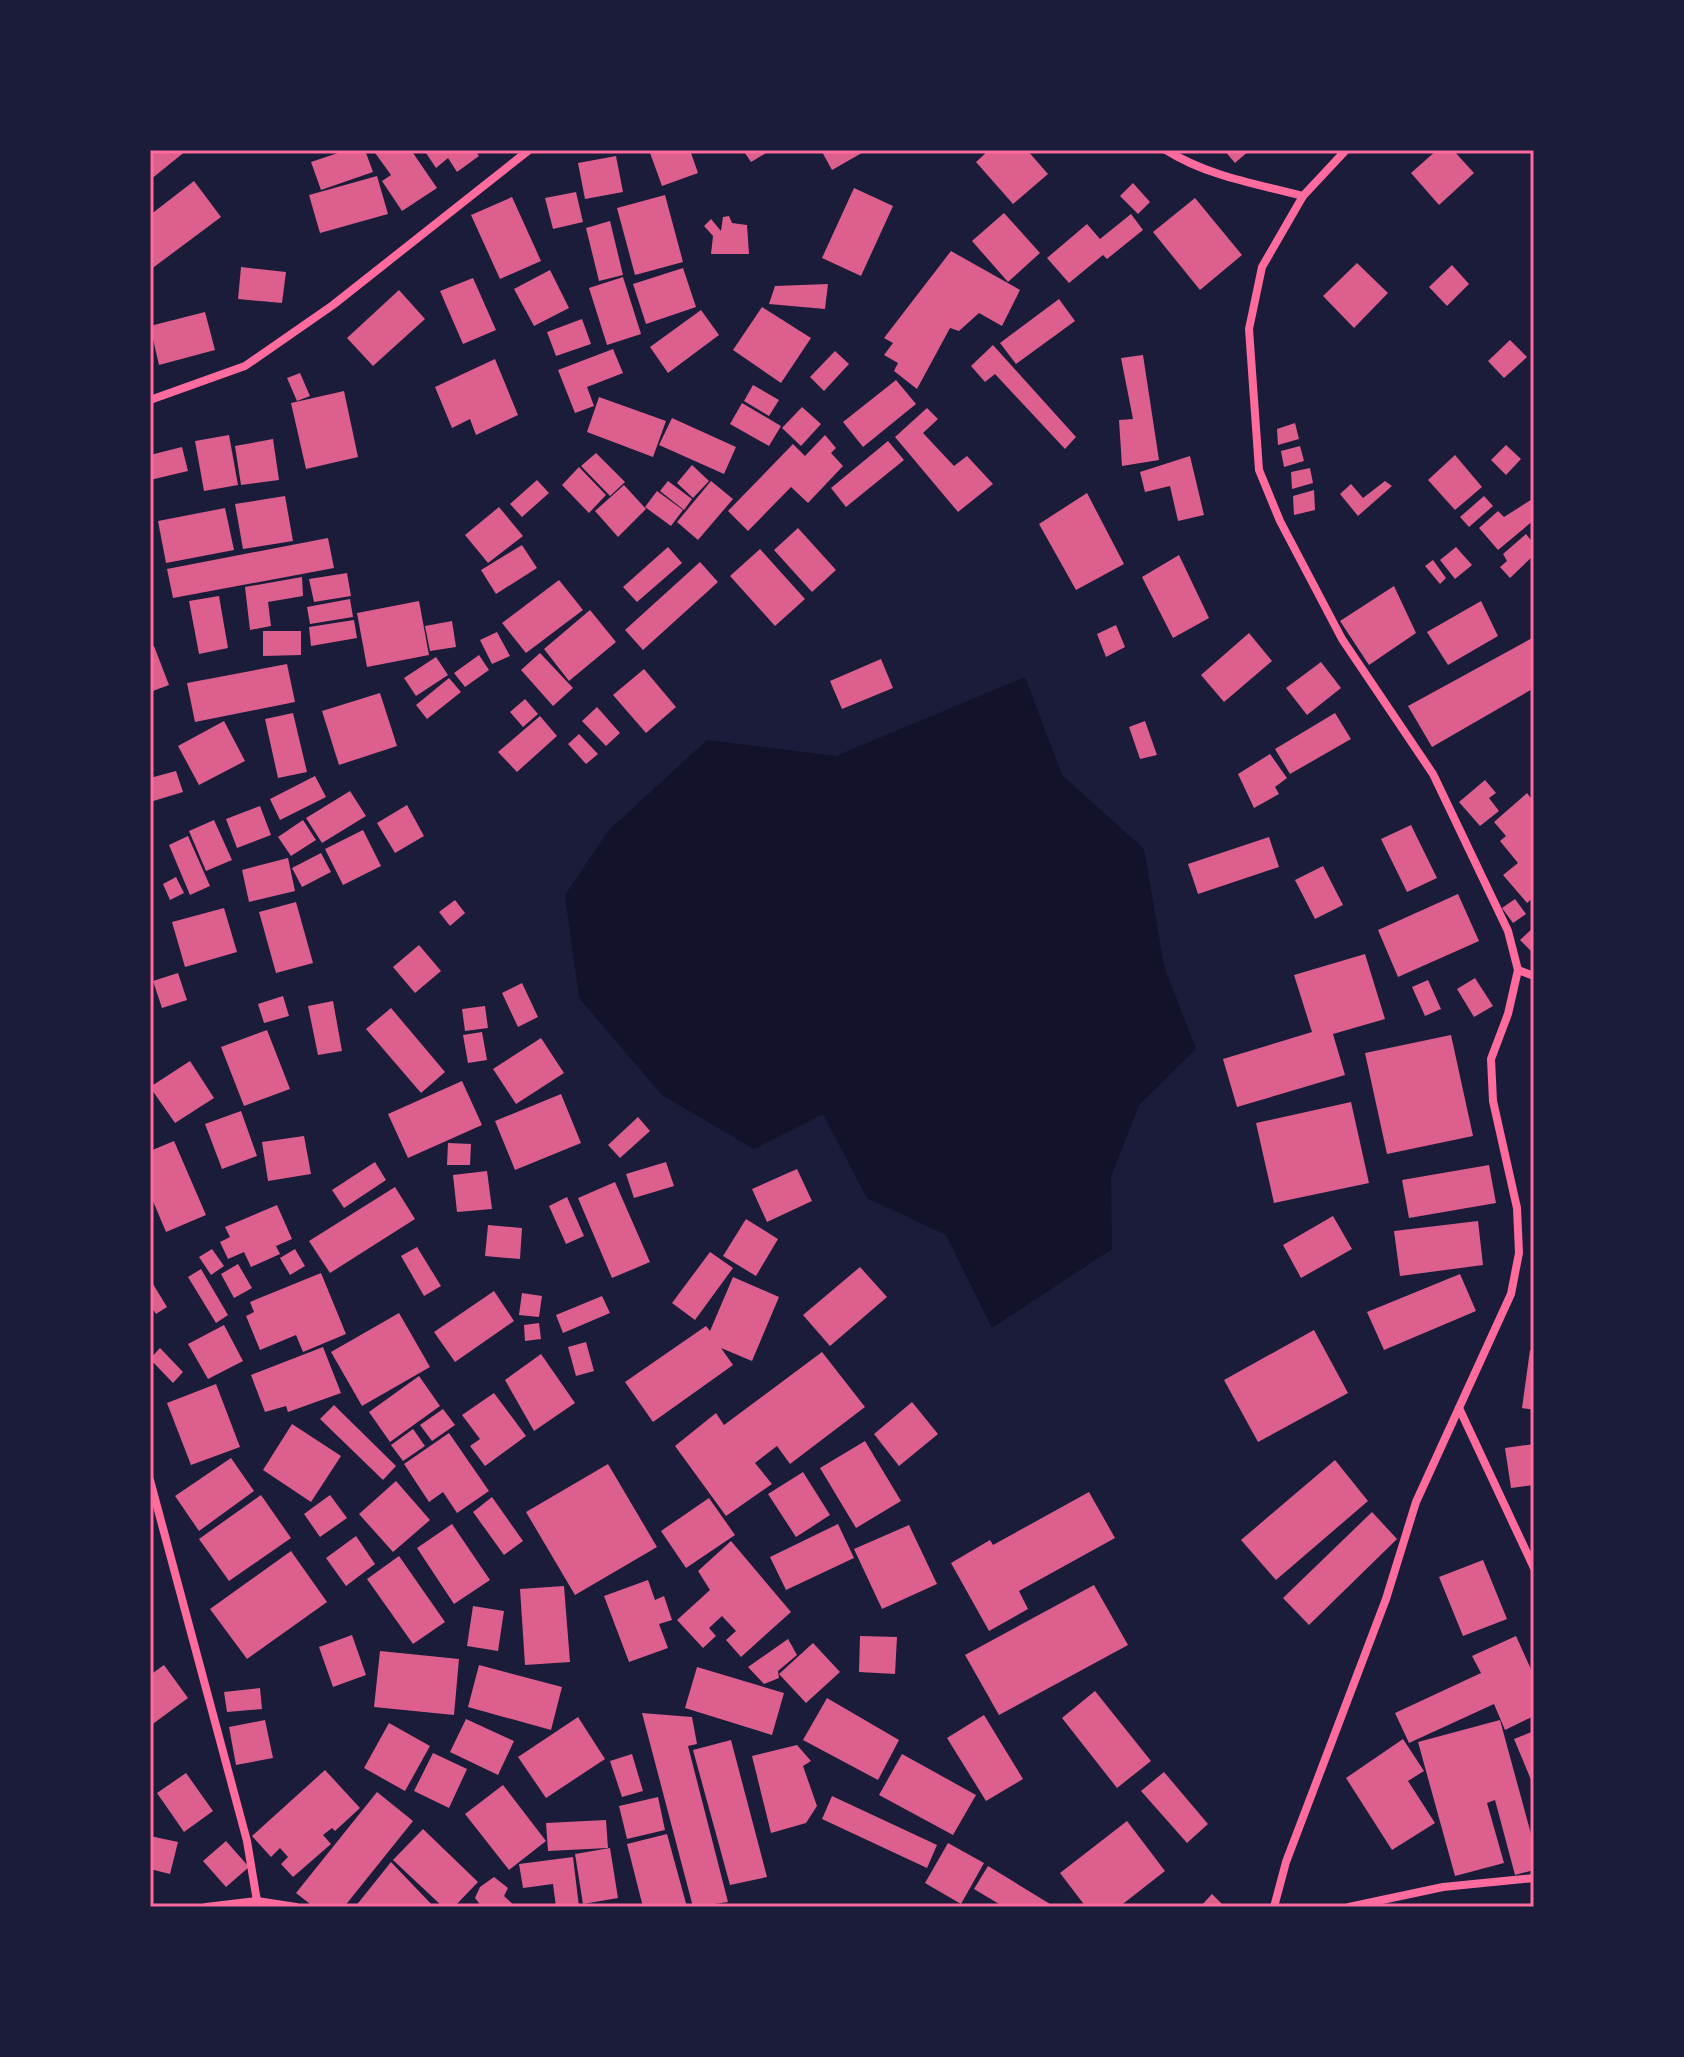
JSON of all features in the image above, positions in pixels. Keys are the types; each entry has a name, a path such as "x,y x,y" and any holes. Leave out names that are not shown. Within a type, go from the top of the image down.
{"street":[{"path":"150,400 245,366 333,305 529,150"},
{"path":"1166,150 1186,163 1303,196"},
{"path":"1274,1907 1286,1862 1386,1599 1416,1502 1511,1294 1519,1253 1517,1208 1493,1101 1491,1059 1508,1014 1518,970 1508,931 1433,774 1342,639 1286,533 1259,470 1249,329 1262,267 1303,196 1346,150"},
{"path":"1518,970 1534,976"},
{"path":"1459,1408 1534,1568"},
{"path":"150,1480 247,1841 257,1901"},
{"path":"1349,1907 1443,1887 1534,1878"},
{"path":"206,1907 257,1901 296,1907"}],"shaded area":[{"path":"1025,677 1062,775 1144,849 1164,966 1196,1049 1139,1105 1111,1177 1112,1249 992,1328 946,1235 867,1198 823,1114 754,1149 662,1095 579,998 565,895 608,831 707,740 836,756"}],"building":[{"path":"150,150 187,150 150,180"},
{"path":"347,150 365,150 373,172 321,190 311,162"},
{"path":"373,150 411,150 437,188 402,211 382,181 391,175"},
{"path":"424,150 475,150 479,156 457,172 448,158 436,168"},
{"path":"649,150 690,150 698,173 662,186"},
{"path":"743,150 771,150 751,162"},
{"path":"821,150 867,150 832,170"},
{"path":"989,150 1027,150 1048,174 1013,204 976,162"},
{"path":"1224,150 1250,150 1235,163"},
{"path":"1437,150 1453,150 1474,173 1439,205 1411,173"},
{"path":"616,156 623,192 585,199 578,163"},
{"path":"377,176 388,214 320,233 309,195"},
{"path":"194,181 221,217 150,270 150,215"},
{"path":"1133,183 1150,202 1138,214 1120,196"},
{"path":"854,188 893,206 861,276 822,258"},
{"path":"576,192 583,222 553,229 545,198"},
{"path":"665,195 683,262 635,275 617,208"},
{"path":"512,197 541,261 500,279 471,215"},
{"path":"1195,198 1242,255 1200,290 1153,232"},
{"path":"1004,213 1040,253 1008,282 972,241"},
{"path":"1131,214 1143,230 1107,259 1103,255 1069,283 1047,258 1087,224 1100,239"},
{"path":"729,216 732,223 747,225 749,254 711,254 713,236 704,226 711,219 721,231 723,217"},
{"path":"610,221 623,275 599,281 586,228"},
{"path":"951,251 1020,290 1002,326 979,313 959,331 950,328 917,389 894,371 898,363 884,355 893,343 884,338"},
{"path":"1357,263 1388,293 1354,328 1323,296"},
{"path":"1452,265 1469,284 1447,306 1429,287"},
{"path":"241,267 286,272 282,303 238,299"},
{"path":"683,268 696,307 646,324 633,284"},
{"path":"550,270 569,308 534,326 514,289"},
{"path":"623,277 641,334 607,345 589,288"},
{"path":"473,278 496,330 463,344 440,291"},
{"path":"828,284 825,309 769,304 775,286"},
{"path":"399,290 425,319 373,366 347,338"},
{"path":"1059,299 1075,321 1016,364 1000,343"},
{"path":"762,307 811,338 781,383 733,350"},
{"path":"701,310 719,335 668,373 650,347"},
{"path":"205,312 215,350 159,365 150,326"},
{"path":"582,319 591,344 556,356 547,332"},
{"path":"1510,340 1527,357 1504,378 1488,361"},
{"path":"993,345 1076,437 1065,449 995,374 985,382 971,366"},
{"path":"613,349 623,373 587,387 594,406 575,413 558,370"},
{"path":"835,351 849,364 824,391 810,377"},
{"path":"1143,355 1159,460 1122,466 1119,420 1133,419 1121,358"},
{"path":"495,359 518,415 476,435 470,419 452,428 435,387"},
{"path":"300,373 310,396 297,401 287,378"},
{"path":"896,380 916,404 863,447 843,422"},
{"path":"753,385 779,400 769,416 744,401"},
{"path":"344,391 358,457 306,469 291,403"},
{"path":"599,397 666,421 653,457 587,432"},
{"path":"742,403 781,426 769,446 730,424"},
{"path":"802,407 821,424 801,446 782,428"},
{"path":"927,408 938,419 923,433 954,466 967,456 993,484 958,512 895,437"},
{"path":"672,418 736,447 724,474 659,445"},
{"path":"1295,423 1299,439 1278,445 1277,429"},
{"path":"229,435 238,485 204,491 195,441"},
{"path":"825,435 836,448 831,453 843,466 808,503 791,487 748,531 728,511 793,444 805,456"},
{"path":"273,439 279,480 241,485 235,446"},
{"path":"888,441 904,460 846,507 831,488"},
{"path":"1506,445 1521,459 1506,475 1491,460"},
{"path":"1300,446 1304,461 1284,467 1281,451"},
{"path":"182,447 188,471 150,480 150,455"},
{"path":"596,453 625,482 610,496 581,466"},
{"path":"1455,455 1482,487 1455,510 1428,480"},
{"path":"1190,456 1204,515 1178,521 1170,486 1145,492 1140,472"},
{"path":"692,465 709,481 693,498 677,483"},
{"path":"579,467 606,495 589,513 562,485"},
{"path":"1310,468 1313,483 1292,489 1291,472"},
{"path":"537,480 549,493 522,517 510,504"},
{"path":"668,481 692,499 684,510 660,491"},
{"path":"711,481 733,499 698,540 677,522"},
{"path":"1385,481 1392,486 1358,516 1340,494 1351,484 1363,498"},
{"path":"624,485 646,509 618,537 595,511"},
{"path":"1314,490 1315,510 1294,515 1293,496"},
{"path":"657,491 683,510 671,526 645,507"},
{"path":"1087,493 1124,564 1076,590 1039,524"},
{"path":"285,496 293,541 243,549 235,504"},
{"path":"1484,496 1493,506 1469,527 1460,517"},
{"path":"1534,498 1534,520 1498,550 1479,528 1498,511 1504,517"},
{"path":"499,507 523,536 488,563 465,535"},
{"path":"225,508 234,550 166,563 158,521"},
{"path":"798,528 836,570 812,592 774,550"},
{"path":"1526,534 1534,544 1534,555 1510,578 1500,567 1507,561 1503,554"},
{"path":"328,538 334,568 173,598 167,569"},
{"path":"522,545 537,568 496,594 481,570"},
{"path":"668,547 682,563 637,602 623,587"},
{"path":"1456,547 1472,565 1455,579 1440,560"},
{"path":"760,549 805,599 775,626 730,576"},
{"path":"1179,555 1209,618 1173,638 1142,577"},
{"path":"1433,560 1446,578 1440,584 1425,566"},
{"path":"700,562 718,582 643,650 625,630"},
{"path":"347,573 351,596 314,602 309,579"},
{"path":"302,577 303,596 268,602 271,626 250,630 245,587"},
{"path":"559,580 583,610 526,653 502,623"},
{"path":"1394,586 1416,633 1369,665 1340,621"},
{"path":"219,596 228,648 199,654 189,601"},
{"path":"350,599 353,617 310,624 307,607"},
{"path":"419,601 429,655 367,667 357,613"},
{"path":"1481,601 1498,636 1448,665 1427,632"},
{"path":"590,610 616,642 569,681 544,649"},
{"path":"354,620 357,638 311,646 309,627"},
{"path":"452,621 456,647 430,651 425,626"},
{"path":"1116,625 1125,647 1106,657 1097,634"},
{"path":"263,631 301,631 301,655 263,656"},
{"path":"497,632 510,656 492,664 480,640"},
{"path":"1249,633 1272,661 1224,702 1201,675"},
{"path":"1534,637 1534,688 1432,747 1408,706"},
{"path":"154,646 169,685 150,692 150,647"},
{"path":"540,653 573,688 553,706 521,670"},
{"path":"479,655 489,670 465,687 454,673"},
{"path":"436,657 448,675 416,696 404,678"},
{"path":"881,659 893,688 842,709 830,681"},
{"path":"1321,662 1341,688 1307,715 1286,688"},
{"path":"287,664 295,702 195,722 187,683"},
{"path":"644,669 676,707 646,733 613,695"},
{"path":"449,678 461,692 427,719 416,705"},
{"path":"380,693 397,746 339,765 322,711"},
{"path":"525,699 538,714 523,727 510,712"},
{"path":"597,707 620,733 606,746 582,721"},
{"path":"293,713 307,772 278,778 265,719"},
{"path":"1335,713 1351,739 1290,774 1275,749"},
{"path":"540,716 557,736 517,772 498,752"},
{"path":"224,721 245,761 199,785 178,746"},
{"path":"1145,721 1157,755 1140,759 1129,727"},
{"path":"579,734 598,754 586,764 568,744"},
{"path":"1270,754 1287,778 1275,787 1279,794 1254,808 1238,774"},
{"path":"176,771 183,792 150,802 150,778"},
{"path":"315,776 326,797 280,820 270,799"},
{"path":"1485,780 1496,793 1489,798 1499,811 1480,826 1459,802"},
{"path":"350,791 366,816 322,843 306,818"},
{"path":"1527,793 1534,802 1534,897 1527,903 1503,875 1518,863 1500,841 1506,836 1494,822"},
{"path":"407,805 424,836 395,853 377,823"},
{"path":"260,806 271,835 237,848 226,819"},
{"path":"214,820 232,860 206,871 189,831"},
{"path":"303,820 316,840 291,856 278,837"},
{"path":"1411,825 1437,878 1407,892 1381,839"},
{"path":"363,830 381,866 343,885 325,849"},
{"path":"188,836 210,886 190,895 169,845"},
{"path":"1269,837 1279,867 1198,894 1188,864"},
{"path":"321,853 331,872 302,887 292,868"},
{"path":"288,858 295,891 249,902 242,870"},
{"path":"1323,866 1343,905 1315,919 1295,880"},
{"path":"176,877 184,893 170,900 163,884"},
{"path":"1458,894 1479,941 1398,977 1378,930"},
{"path":"1515,899 1526,914 1513,923 1502,908"},
{"path":"455,900 465,913 450,926 439,912"},
{"path":"296,902 313,963 276,973 259,912"},
{"path":"224,908 237,952 185,967 172,922"},
{"path":"1534,927 1534,954 1520,940"},
{"path":"419,945 441,971 415,993 393,967"},
{"path":"1365,954 1385,1019 1333,1034 1345,1075 1237,1107 1223,1059 1312,1032 1294,975"},
{"path":"178,973 187,1000 162,1008 153,981"},
{"path":"1475,978 1493,1006 1474,1017 1457,989"},
{"path":"1428,980 1441,1009 1425,1016 1412,987"},
{"path":"522,983 538,1017 518,1027 502,993"},
{"path":"283,996 289,1016 264,1023 258,1004"},
{"path":"333,1001 342,1051 318,1055 308,1006"},
{"path":"485,1006 488,1028 465,1031 462,1009"},
{"path":"391,1008 445,1072 421,1093 366,1029"},
{"path":"267,1030 290,1089 244,1106 221,1047"},
{"path":"482,1032 487,1060 468,1063 463,1035"},
{"path":"1451,1035 1473,1136 1387,1154 1365,1053"},
{"path":"541,1038 564,1073 516,1104 493,1069"},
{"path":"190,1061 214,1098 175,1123 150,1087"},
{"path":"462,1081 482,1125 408,1158 388,1114"},
{"path":"561,1094 581,1143 515,1170 495,1121"},
{"path":"1351,1102 1369,1183 1274,1203 1256,1123"},
{"path":"241,1111 257,1156 222,1169 205,1124"},
{"path":"638,1117 650,1131 620,1158 608,1145"},
{"path":"304,1136 311,1174 268,1181 262,1142"},
{"path":"174,1141 206,1215 166,1232 150,1194 150,1151"},
{"path":"448,1143 471,1144 470,1165 447,1165"},
{"path":"375,1162 386,1180 344,1208 332,1190"},
{"path":"666,1162 674,1186 634,1198 626,1174"},
{"path":"1489,1165 1496,1203 1409,1218 1402,1180"},
{"path":"797,1169 812,1201 767,1222 752,1189"},
{"path":"487,1171 492,1209 457,1212 453,1175"},
{"path":"615,1182 650,1262 612,1278 578,1198"},
{"path":"395,1187 415,1219 330,1273 309,1241"},
{"path":"567,1197 584,1236 566,1244 549,1206"},
{"path":"277,1205 292,1239 276,1246 280,1254 251,1267 244,1252 228,1259 220,1242 230,1237 225,1227"},
{"path":"1333,1216 1352,1249 1301,1278 1283,1245"},
{"path":"746,1219 778,1239 756,1276 723,1256"},
{"path":"1478,1221 1483,1265 1400,1276 1394,1231"},
{"path":"488,1225 522,1228 520,1259 485,1256"},
{"path":"417,1247 441,1286 424,1296 401,1256"},
{"path":"212,1249 224,1266 211,1275 199,1257"},
{"path":"295,1249 305,1266 290,1275 280,1258"},
{"path":"710,1252 733,1268 695,1320 672,1303"},
{"path":"238,1264 252,1288 234,1298 221,1274"},
{"path":"860,1267 887,1297 830,1346 803,1315"},
{"path":"201,1269 228,1315 216,1323 188,1277"},
{"path":"321,1273 346,1334 303,1352 296,1335 260,1350 246,1316 254,1312 250,1302"},
{"path":"1460,1274 1476,1311 1384,1350 1367,1312"},
{"path":"733,1277 779,1297 752,1361 721,1348 733,1365 653,1422 625,1382 706,1326 710,1331"},
{"path":"153,1284 167,1307 156,1314 150,1305"},
{"path":"494,1291 514,1321 455,1362 434,1332"},
{"path":"522,1293 542,1296 539,1317 519,1315"},
{"path":"602,1296 610,1313 563,1333 556,1315"},
{"path":"399,1313 430,1367 362,1406 331,1352"},
{"path":"539,1323 541,1339 525,1341 524,1325"},
{"path":"224,1325 243,1361 208,1379 188,1344"},
{"path":"1314,1330 1348,1393 1258,1442 1224,1380"},
{"path":"586,1342 594,1371 576,1376 568,1347"},
{"path":"323,1347 341,1393 288,1412 286,1406 265,1412 251,1375"},
{"path":"160,1348 183,1372 173,1383 150,1359"},
{"path":"1530,1350 1534,1351 1534,1410 1522,1408"},
{"path":"822,1352 865,1407 790,1464 777,1446 755,1463 772,1484 726,1516 675,1446 716,1413 724,1425"},
{"path":"541,1354 575,1403 534,1431 505,1380"},
{"path":"419,1376 440,1406 390,1442 369,1412"},
{"path":"216,1384 240,1447 191,1465 167,1403"},
{"path":"494,1393 526,1436 485,1466 470,1446 480,1439 462,1415"},
{"path":"912,1402 938,1434 899,1466 874,1434"},
{"path":"334,1405 396,1466 383,1480 320,1419"},
{"path":"443,1409 455,1425 432,1441 420,1425"},
{"path":"292,1424 341,1456 311,1502 263,1470"},
{"path":"413,1429 425,1446 403,1461 391,1445"},
{"path":"449,1433 489,1491 457,1513 443,1492 429,1502 404,1464"},
{"path":"865,1441 901,1501 856,1528 820,1468"},
{"path":"1534,1444 1534,1485 1511,1488 1505,1448"},
{"path":"231,1458 254,1491 199,1531 175,1496"},
{"path":"1335,1460 1368,1501 1276,1580 1241,1540"},
{"path":"608,1464 657,1547 575,1595 526,1512"},
{"path":"803,1472 830,1515 796,1537 768,1494"},
{"path":"396,1481 430,1520 393,1552 359,1514"},
{"path":"1089,1492 1115,1538 1019,1591 1028,1609 989,1631 951,1563 990,1540 993,1545"},
{"path":"261,1495 291,1538 229,1581 199,1539"},
{"path":"330,1495 347,1518 320,1537 304,1514"},
{"path":"492,1497 523,1541 504,1555 473,1512"},
{"path":"709,1498 735,1535 686,1568 661,1531"},
{"path":"1372,1512 1397,1539 1309,1625 1283,1598"},
{"path":"452,1524 490,1580 454,1604 417,1548"},
{"path":"838,1524 854,1558 786,1590 770,1557"},
{"path":"909,1525 937,1584 882,1609 854,1549"},
{"path":"356,1536 375,1564 346,1586 326,1558"},
{"path":"731,1541 791,1612 741,1657 726,1640 736,1631 722,1616 709,1628 716,1636 703,1648 677,1620 710,1590 698,1571"},
{"path":"291,1551 327,1602 247,1659 210,1609"},
{"path":"399,1556 445,1622 413,1644 367,1579"},
{"path":"1483,1560 1507,1619 1463,1636 1439,1577"},
{"path":"648,1580 655,1600 664,1596 672,1620 659,1624 668,1648 629,1662 604,1596"},
{"path":"1094,1585 1128,1645 999,1715 965,1655"},
{"path":"564,1586 570,1662 525,1665 520,1589"},
{"path":"473,1606 504,1611 498,1651 467,1646"},
{"path":"352,1635 366,1675 333,1687 319,1647"},
{"path":"860,1636 897,1637 895,1674 859,1672"},
{"path":"1516,1636 1534,1676 1534,1716 1505,1730 1494,1704 1409,1743 1395,1713 1481,1673 1472,1656"},
{"path":"788,1639 797,1655 778,1671 779,1678 764,1684 748,1667"},
{"path":"813,1643 840,1672 806,1703 779,1674"},
{"path":"380,1651 459,1659 454,1715 374,1707"},
{"path":"164,1665 188,1698 150,1726 150,1675"},
{"path":"479,1665 562,1687 551,1730 468,1707"},
{"path":"697,1667 784,1693 772,1735 685,1708"},
{"path":"260,1688 262,1709 227,1712 224,1692"},
{"path":"1095,1691 1151,1761 1117,1788 1062,1718"},
{"path":"827,1698 899,1740 878,1780 803,1740"},
{"path":"642,1713 692,1717 697,1744 688,1746 728,1902 693,1907"},
{"path":"984,1715 1023,1779 986,1801 947,1738"},
{"path":"578,1717 605,1759 546,1798 518,1757"},
{"path":"466,1719 514,1741 498,1775 450,1752"},
{"path":"265,1720 273,1758 236,1765 229,1727"},
{"path":"1500,1720 1534,1845 1534,1870 1515,1875 1495,1800 1487,1803 1504,1863 1455,1876 1418,1742"},
{"path":"389,1723 430,1746 405,1791 364,1768"},
{"path":"1534,1731 1534,1787 1514,1739"},
{"path":"1403,1739 1424,1771 1408,1781 1435,1823 1392,1850 1346,1778"},
{"path":"731,1740 767,1877 730,1885 693,1750"},
{"path":"797,1745 811,1761 803,1766 817,1806 806,1823 771,1833 752,1756"},
{"path":"433,1753 467,1769 449,1808 414,1791"},
{"path":"632,1754 643,1791 622,1797 610,1761"},
{"path":"902,1754 976,1795 953,1835 879,1795"},
{"path":"325,1770 360,1808 335,1831 332,1828 323,1835 331,1844 293,1877 281,1864 288,1857 280,1848 271,1857 252,1836"},
{"path":"1164,1772 1208,1824 1187,1843 1141,1791"},
{"path":"186,1773 213,1811 184,1832 157,1793"},
{"path":"503,1785 546,1841 509,1870 465,1814"},
{"path":"377,1792 413,1821 344,1907 314,1907 296,1893"},
{"path":"832,1796 937,1845 927,1868 822,1819"},
{"path":"658,1797 665,1830 627,1839 619,1806"},
{"path":"606,1820 608,1848 548,1851 546,1823"},
{"path":"1127,1821 1165,1871 1119,1907 1086,1907 1060,1873"},
{"path":"423,1829 478,1882 454,1907 443,1907 393,1860"},
{"path":"667,1834 687,1907 643,1907 627,1844"},
{"path":"150,1836 178,1842 170,1874 150,1869"},
{"path":"226,1841 249,1867 226,1887 203,1861"},
{"path":"948,1843 984,1863 961,1904 925,1883"},
{"path":"610,1848 618,1898 583,1904 575,1854"},
{"path":"573,1857 579,1907 556,1907 553,1884 523,1888 519,1864"},
{"path":"391,1862 434,1907 355,1907"},
{"path":"988,1866 1055,1907 1004,1907 974,1889"},
{"path":"494,1877 508,1888 504,1896 516,1907 482,1907 475,1898 480,1887"},
{"path":"1212,1894 1225,1907 1200,1907"}]}
